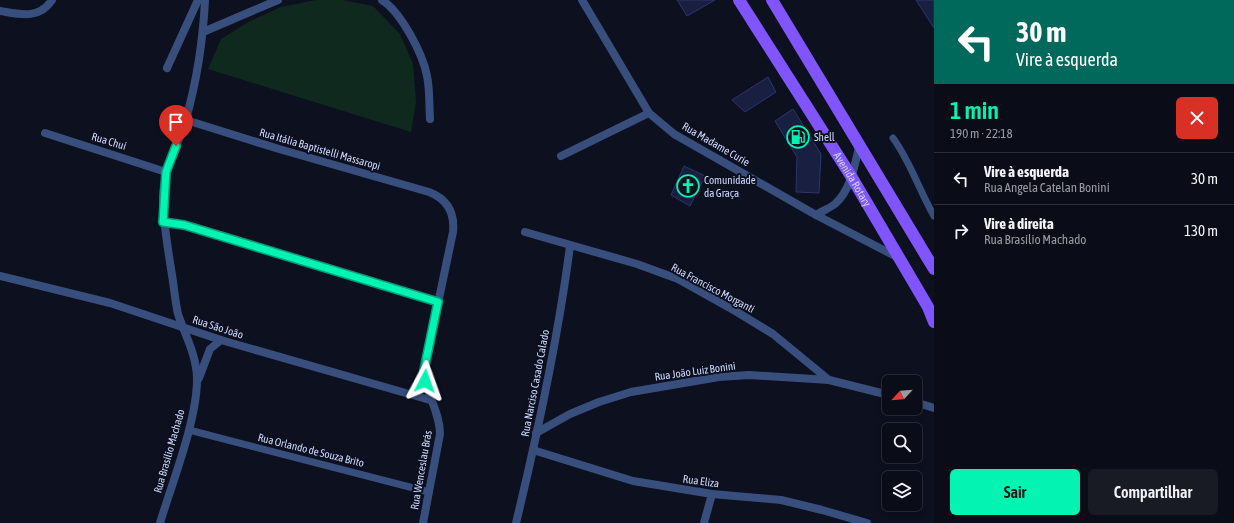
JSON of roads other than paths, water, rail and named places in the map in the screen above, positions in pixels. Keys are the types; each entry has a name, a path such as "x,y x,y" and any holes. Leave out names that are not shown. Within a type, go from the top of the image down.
{"main road":[{"name":"Avenida Rotary","path":"740,0 851,176 928,307 934,322"},
{"path":"772,0 860,143 934,269"}],"street":[{"path":"0,7 4,12 21,15 35,14 43,9 52,0"},
{"path":"168,68 198,0"},
{"name":"Rua Brasílio Machado","path":"197,385 194,358 178,313 163,222 166,172 186,120 203,32 205,0"},
{"path":"203,32 278,0"},
{"path":"382,0 399,17 417,47 427,76 430,119"},
{"name":"Rua Madame Curie","path":"582,0 649,113 674,134 816,215 900,259"},
{"path":"561,156 649,113"},
{"name":"Rua Itália Baptistelli Massaropi","path":"186,120 279,149 429,192 439,196 446,203"},
{"name":"Rua Chuí","path":"45,133 166,172"},
{"path":"816,215 836,203 842,196 851,176 860,143"},
{"name":"Rua Wenceslau Brás","path":"423,523 440,434 440,421 430,400 424,370 454,223 453,214 446,203"},
{"path":"163,222 184,225 438,302"},
{"name":"Rua Francisco Morganti","path":"525,232 637,264 678,279 773,334 829,380"},
{"name":"Rua Narciso Casado Calado","path":"516,523 533,450 566,278 570,246"},
{"name":"Rua São João","path":"0,276 110,303 221,340 430,400"},
{"name":"Rua Brasílio Machado","path":"160,523 188,430 197,385 210,349 221,340"},
{"name":"Rua João Luiz Bonini","path":"536,433 570,414 599,402 631,392 687,382 749,375 829,380 882,393"},
{"path":"922,404 934,408"},
{"name":"Rua Eliza","path":"533,450 633,481 712,494 780,500 867,523"},
{"path":"704,523 712,494"}],"lane":[{"path":"893,138 902,150 922,195 934,216"},
{"name":"Rua Orlando de Souza Brito","path":"188,430 429,492"}],"place":[{"name":"Shell","path":"798,137"},
{"name":"Comunidade da Graça","path":"688,186"}]}
